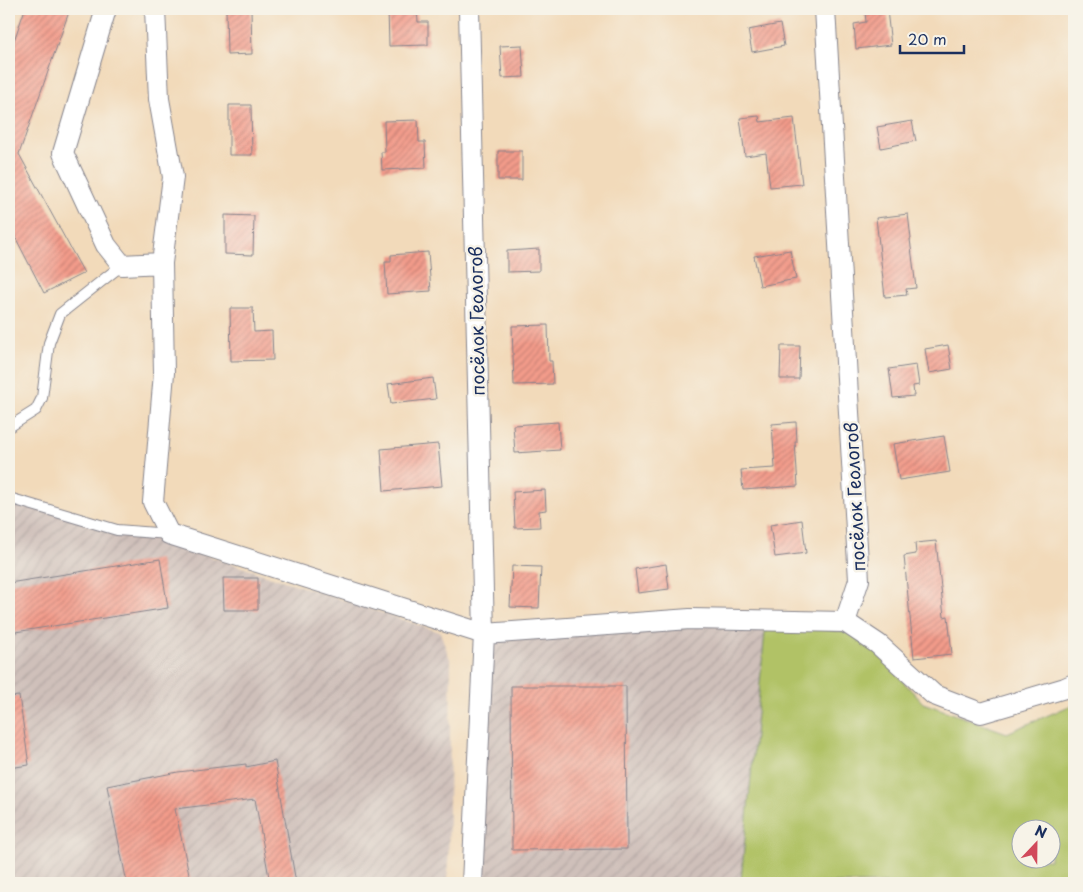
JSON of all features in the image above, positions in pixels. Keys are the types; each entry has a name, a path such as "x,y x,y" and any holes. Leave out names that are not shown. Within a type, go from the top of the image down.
{"street":[{"path":"106,9 63,153 106,245 122,264 162,263"},
{"path":"155,9 160,99 173,177 162,263 164,374 153,502 169,534 484,634 690,619 845,622 878,644 934,695 981,713 1074,684"},
{"name":"посёлок Геологов","path":"469,9 484,634 472,883"},
{"name":"посёлок Геологов","path":"825,9 859,580 845,622"}],"lane":[{"path":"9,427 36,410 42,398 49,343 60,314 122,264"},
{"path":"9,498 117,530 169,534"}],"shaded area":[{"path":"9,496 165,542 440,632 451,662 448,883 9,883"},
{"path":"766,621 741,880 766,883 470,883 488,629"}],"green space":[{"path":"766,621 859,634 923,703 1007,733 1074,704 1074,883 766,883 741,880"}],"building":[{"path":"25,9 70,9 19,154 84,273 44,293 9,225 9,55"},
{"path":"226,9 251,9 252,54 227,55"},
{"path":"388,9 417,9 418,22 428,22 428,45 389,46"},
{"path":"887,10 891,45 856,49 854,24 866,22 865,12"},
{"path":"780,24 784,46 752,52 748,30"},
{"path":"522,45 524,77 502,78 500,46"},
{"path":"229,105 251,105 252,155 229,155"},
{"path":"759,116 760,122 794,118 802,184 770,187 766,153 745,156 740,118"},
{"path":"418,120 419,142 425,142 426,168 382,170 381,152 385,152 384,121"},
{"path":"912,121 916,141 881,148 877,127"},
{"path":"498,151 522,151 522,180 498,180"},
{"path":"908,214 916,288 906,289 907,295 885,297 876,218"},
{"path":"225,215 254,216 253,255 225,254"},
{"path":"539,249 539,271 507,272 507,251"},
{"path":"790,250 796,279 760,286 754,256"},
{"path":"428,252 431,291 387,294 385,262 391,262 391,255"},
{"path":"230,308 253,308 254,332 272,331 273,360 231,361"},
{"path":"548,325 549,361 552,361 553,384 514,385 512,326"},
{"path":"948,345 952,369 929,373 925,349"},
{"path":"781,346 800,346 799,379 780,379"},
{"path":"916,365 919,385 913,386 914,396 893,398 889,369"},
{"path":"433,378 436,399 391,404 388,384"},
{"path":"558,422 560,450 515,453 513,425"},
{"path":"796,422 797,442 795,442 798,486 743,490 741,470 775,468 772,424"},
{"path":"944,436 950,472 899,480 893,444"},
{"path":"438,444 442,486 384,491 381,449"},
{"path":"545,490 546,510 539,511 540,527 515,528 513,492"},
{"path":"802,520 806,553 775,557 770,525"},
{"path":"936,541 944,617 948,616 952,654 914,658 904,556 916,554 915,543"},
{"path":"160,559 168,608 9,633 9,583"},
{"path":"666,564 669,589 638,593 635,569"},
{"path":"512,566 541,567 539,608 510,607"},
{"path":"223,578 258,578 258,610 224,610"},
{"path":"511,686 626,686 627,849 512,850"},
{"path":"19,696 29,765 9,768 9,697"},
{"path":"275,761 296,883 270,883 255,799 175,809 191,883 127,883 107,786 178,772 246,764 246,767"}]}
